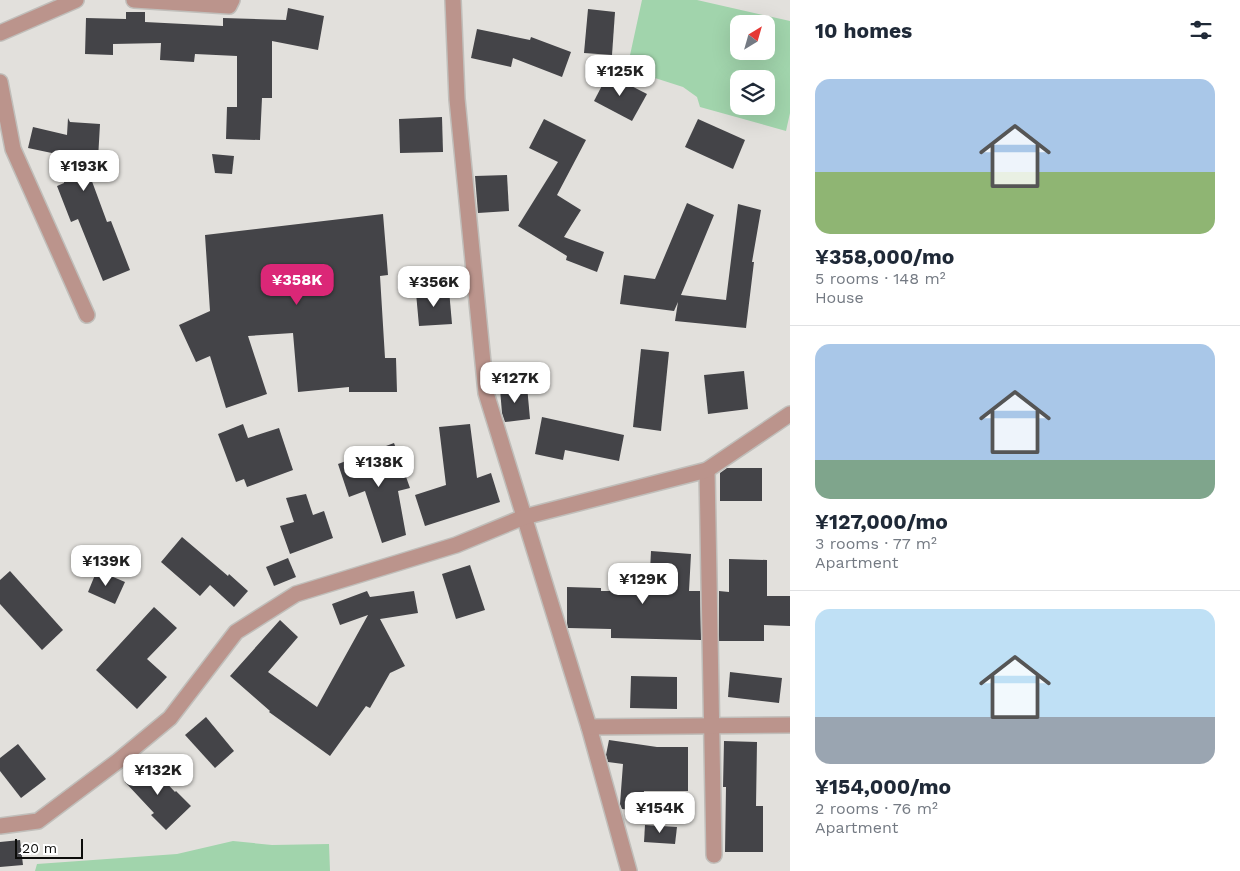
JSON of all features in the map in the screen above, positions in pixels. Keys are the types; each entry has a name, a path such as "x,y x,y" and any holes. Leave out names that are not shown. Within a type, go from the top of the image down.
{"street":[{"path":"0,33 76,0"},
{"path":"134,0 230,6 232,0"},
{"path":"453,0 457,99 486,393 589,727 629,871"},
{"path":"0,82 13,149 87,315"},
{"path":"0,826 38,820 118,761 170,718 236,632 296,594 456,546 524,517 707,470 790,414"},
{"path":"707,470 714,855"},
{"path":"589,727 790,725"}],"green space":[{"path":"642,0 697,0 763,15 730,15 730,60 775,60 775,18 790,21 790,113 786,131 700,107 697,97 683,87 627,69"},
{"path":"233,841 272,845 329,844 330,871 35,871 37,864 177,854"}],"building":[{"path":"288,8 324,16 318,50 272,41 272,98 262,98 260,140 226,139 227,107 237,107 237,56 195,54 194,62 160,60 161,43 113,44 113,55 85,54 86,18 126,19 126,12 145,12 145,22 223,26 223,18 286,20"},
{"path":"588,9 615,12 612,55 584,53"},
{"path":"477,29 530,40 531,37 571,52 562,77 513,58 511,67 471,58"},
{"path":"608,74 647,94 632,121 594,101"},
{"path":"442,117 443,152 400,153 399,119"},
{"path":"68,118 70,122 100,124 98,159 83,157 107,222 111,221 130,270 103,281 78,219 71,222 57,186 64,183 66,156 28,148 33,127 67,135"},
{"path":"544,119 586,140 557,195 581,210 564,237 604,252 597,272 566,260 567,256 518,226 558,162 529,148"},
{"path":"698,119 745,140 733,169 685,147"},
{"path":"212,154 234,156 232,174 215,173"},
{"path":"507,175 509,211 478,213 475,176"},
{"path":"687,203 714,215 681,295 726,300 738,204 761,210 752,262 754,262 746,328 675,321 678,302 674,311 620,304 624,275 655,279"},
{"path":"383,214 388,275 380,276 385,358 396,358 397,392 349,392 349,387 298,392 293,333 248,336 267,394 226,408 210,356 196,362 179,325 210,311 205,235"},
{"path":"449,290 452,324 419,326 416,293"},
{"path":"641,349 669,352 661,431 633,427"},
{"path":"744,371 748,409 708,414 704,375"},
{"path":"527,386 530,419 505,422 502,413 500,389"},
{"path":"542,417 624,435 619,461 565,450 563,460 535,454"},
{"path":"243,424 248,438 279,428 293,470 247,487 244,479 236,482 218,434"},
{"path":"470,424 477,478 491,473 500,502 425,526 415,495 446,485 439,427"},
{"path":"394,443 410,488 398,491 406,535 382,543 365,491 349,497 338,464"},
{"path":"727,468 762,468 762,501 720,501 720,473"},
{"path":"306,494 313,515 324,511 333,538 290,554 280,526 294,522 286,498"},
{"path":"182,537 248,591 234,607 210,585 200,596 161,562"},
{"path":"651,551 691,554 689,591 700,591 701,640 611,638 611,629 568,628 567,587 601,588 601,591 649,591"},
{"path":"288,558 296,577 274,586 266,567"},
{"path":"729,559 767,560 767,596 790,596 790,626 764,625 764,641 719,641 719,591 729,592"},
{"path":"470,565 485,610 456,619 442,574"},
{"path":"97,570 125,582 115,604 88,592"},
{"path":"10,571 63,630 42,650 0,604 0,580"},
{"path":"367,591 370,597 414,591 418,613 380,619 405,666 390,673 370,708 366,706 330,756 269,712 230,676 280,620 298,637 268,672 317,707 368,615 340,625 332,604"},
{"path":"154,607 177,628 147,659 167,677 137,709 96,670"},
{"path":"730,672 782,678 779,703 728,697"},
{"path":"631,676 677,677 677,709 630,708"},
{"path":"206,717 234,751 215,768 185,735"},
{"path":"609,740 657,747 688,747 688,791 644,791 642,811 622,809 620,804 623,764 608,762 606,755"},
{"path":"724,741 757,742 756,806 763,806 763,852 725,852 726,787 723,787"},
{"path":"18,744 46,779 21,798 0,771 0,758"},
{"path":"147,762 191,806 166,830 151,815 154,813 125,782"},
{"path":"645,825 677,827 675,844 644,842"},
{"path":"20,840 23,865 0,867 0,842"}]}
